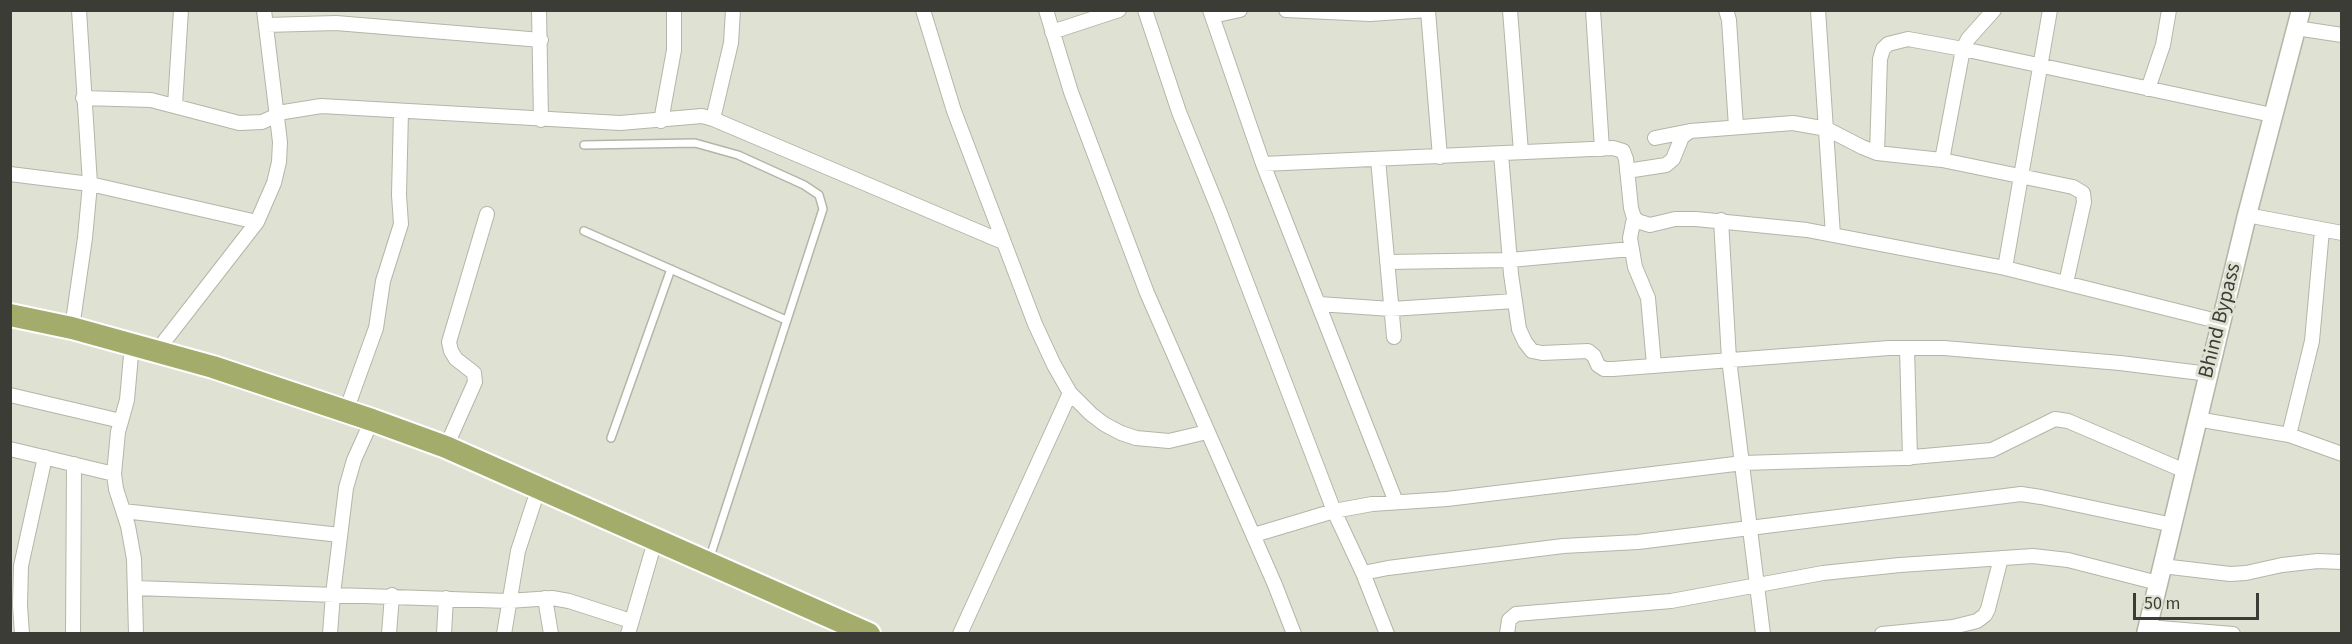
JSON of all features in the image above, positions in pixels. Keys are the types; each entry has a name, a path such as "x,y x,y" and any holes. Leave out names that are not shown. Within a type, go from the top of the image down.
{"highway":[{"path":"10,315 72,328 251,378 446,447 538,490 708,562 859,631"}],"street":[{"path":"72,328 90,184 79,10"},
{"path":"175,105 181,10"},
{"path":"156,352 257,222 274,183 279,162 280,142 264,10"},
{"path":"539,10 541,120"},
{"path":"661,121 674,50 674,10"},
{"path":"713,119 731,43 734,10"},
{"path":"923,10 954,111 1003,242 1044,346 1070,393 1104,424 1136,438 1169,441 1207,432"},
{"path":"1046,10 1074,101 1130,252 1254,535 1294,633"},
{"path":"1052,32 1119,10"},
{"path":"1145,10 1179,112 1216,202 1334,511 1363,573 1387,633"},
{"path":"1240,10 1211,13 1263,164 1396,502"},
{"path":"1286,10 1353,12 1428,10 1440,157"},
{"path":"1510,10 1521,152"},
{"path":"1593,10 1602,149"},
{"path":"1726,10 1729,20 1736,128"},
{"path":"1818,10 1833,235"},
{"path":"1942,160 1963,49 1968,39 1994,10"},
{"path":"2005,268 2050,10"},
{"path":"2148,89 2163,45 2169,10"},
{"path":"2298,19 2342,35"},
{"name":"Bhind Bypass","path":"2146,630 2247,214 2298,19"},
{"path":"266,25 336,23 541,40"},
{"path":"1877,153 1880,59 1888,44 1908,39 2272,115"},
{"path":"83,98 123,98 175,105 239,123 262,122 301,108 321,106 620,123 690,117 713,119 1003,242"},
{"path":"346,411 376,328 383,281 398,241 401,224 399,195 401,111"},
{"path":"1655,138 1690,131 1793,123 1827,129 1877,153 1942,160 2073,187 2083,193 2084,202 2066,283"},
{"path":"1627,171 1666,165 1673,159 1682,137 1690,131"},
{"path":"1263,164 1613,148 1623,151 1634,218 1630,238 1631,249 1635,267 1648,298 1654,365"},
{"path":"1501,154 1510,260 1519,329 1532,351 1542,353 1588,351 1594,356 1598,365 1604,369 1907,348 1944,348 2120,363 2209,374"},
{"path":"1378,159 1394,337"},
{"path":"10,174 90,184 257,222"},
{"path":"446,447 475,382 474,373 456,359 449,342 487,214"},
{"path":"2247,214 2342,233"},
{"path":"1634,218 1650,225 1675,219 1720,220 1765,224 1833,235 2005,268 2221,322"},
{"path":"1720,220 1730,359 1763,633"},
{"path":"2289,435 2312,341 2322,230"},
{"path":"1388,262 1510,260 1631,249"},
{"path":"1319,304 1391,309 1515,301"},
{"path":"132,344 127,400 121,421 114,474 131,539 136,633"},
{"path":"1907,348 1910,458"},
{"path":"960,633 1070,393"},
{"path":"10,395 121,421"},
{"path":"1254,535 1354,506 1458,498 1743,463 1910,458 1992,450 2055,419 2068,421 2185,471"},
{"path":"2197,419 2289,435 2342,454"},
{"path":"330,633 349,474 372,420"},
{"path":"10,449 114,474"},
{"path":"22,633 21,566 45,457"},
{"path":"73,633 74,464"},
{"path":"504,633 518,551 538,490"},
{"path":"1363,573 1563,546 1627,543 2021,495 2041,497 2173,525"},
{"path":"123,511 340,536"},
{"path":"135,588 508,601 545,598 569,601 630,627 655,541"},
{"path":"1507,633 1509,620 1516,614 1671,601 1823,573 2033,556 2160,574 2238,574 2300,562 2342,562"},
{"path":"1882,633 1953,627 1977,621 1988,609 2001,558"},
{"path":"389,633 392,596"},
{"path":"444,633 446,598"},
{"path":"545,598 551,633"},
{"path":"2146,630 2233,633"}],"lane":[{"path":"584,145 695,142 738,155 804,185 819,195 823,209 708,562"},
{"path":"584,231 786,320"},
{"path":"611,438 671,269"}]}
